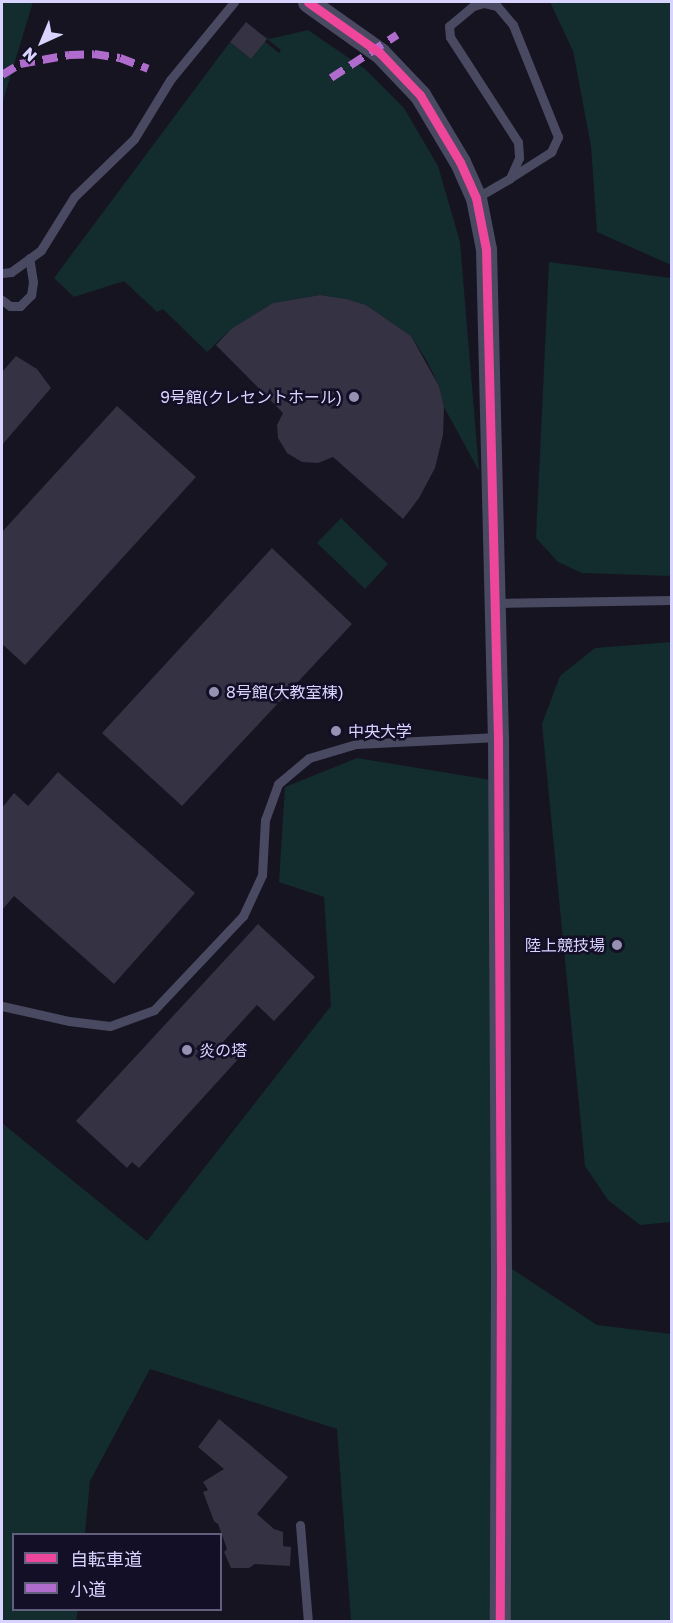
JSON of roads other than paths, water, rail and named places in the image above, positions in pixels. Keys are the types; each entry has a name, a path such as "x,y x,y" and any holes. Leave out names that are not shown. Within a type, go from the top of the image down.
{"street":[{"path":"308,2 380,53 420,95 441,129 476,198 486,249 498,737 500,1622"}],"lane":[{"path":"2,273 11,272 41,250 74,197 134,139 170,81 234,2"},
{"path":"476,198 510,178 551,152 558,137 513,25 497,6 484,3 473,6 449,26 450,37 518,142 519,158 510,178"},
{"path":"2,300 10,306 20,306 31,295 33,282 30,258"},
{"path":"495,603 672,600"},
{"path":"2,1006 69,1021 110,1026 154,1010 243,916 262,875 265,820 278,784 309,758 356,744 498,737"},
{"path":"300,1525 308,1622"}],"place":[{"name":"9号館(クレセントホール)","path":"354,397"},
{"name":"8号館(大教室棟)","path":"214,692"},
{"name":"中央大学","path":"336,731"},
{"name":"陸上競技場","path":"617,945"},
{"name":"炎の塔","path":"187,1050"}]}
